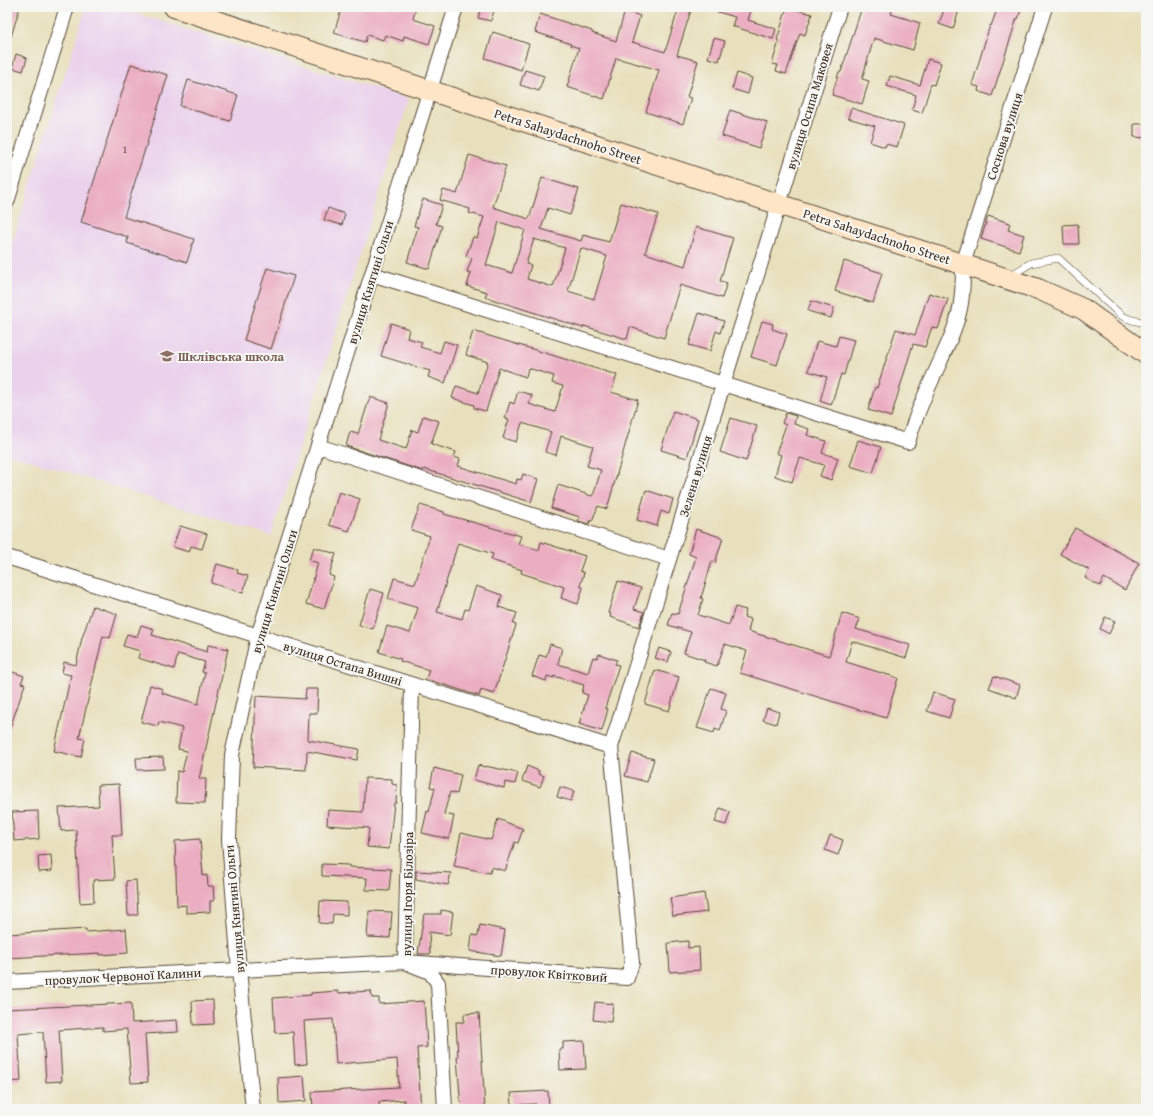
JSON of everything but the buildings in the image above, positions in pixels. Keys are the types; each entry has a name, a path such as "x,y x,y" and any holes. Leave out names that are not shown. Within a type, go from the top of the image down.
{"street":[{"path":"7,202 12,165 67,7"},
{"name":"Petra Sahaydachnoho Street","path":"174,7 1038,289 1083,309 1146,354"},
{"name":"вулиця Княгині Ольги","path":"253,1109 239,970 229,840 232,755 258,636 456,7"},
{"name":"вулиця Осипа Маковея","path":"779,204 840,7"},
{"name":"Соснова вулиця","path":"723,384 908,442 921,404 952,335 959,314 963,294 963,264 1045,7"},
{"name":"Зелена вулиця","path":"611,747 779,204"},
{"path":"372,274 723,384"},
{"path":"318,446 669,559"},
{"name":"вулиця Остапа Вишні","path":"7,557 611,747"},
{"name":"вулиця Ігоря Білозіра","path":"412,685 405,962 430,972 438,983 445,1109"},
{"name":"провулок Квітковий","path":"239,970 405,962 627,978 632,963 611,747"},
{"name":"провулок Червоної Калини","path":"7,982 239,970"}],"lane":[{"path":"1007,279 1031,263 1058,258 1122,316 1146,323"}],"shaded area":[{"name":"Шклівська школа","path":"86,7 115,7 409,99 271,536 7,453 7,259"}],"place":[{"name":"Шклівська школа","path":"167,356"}]}
